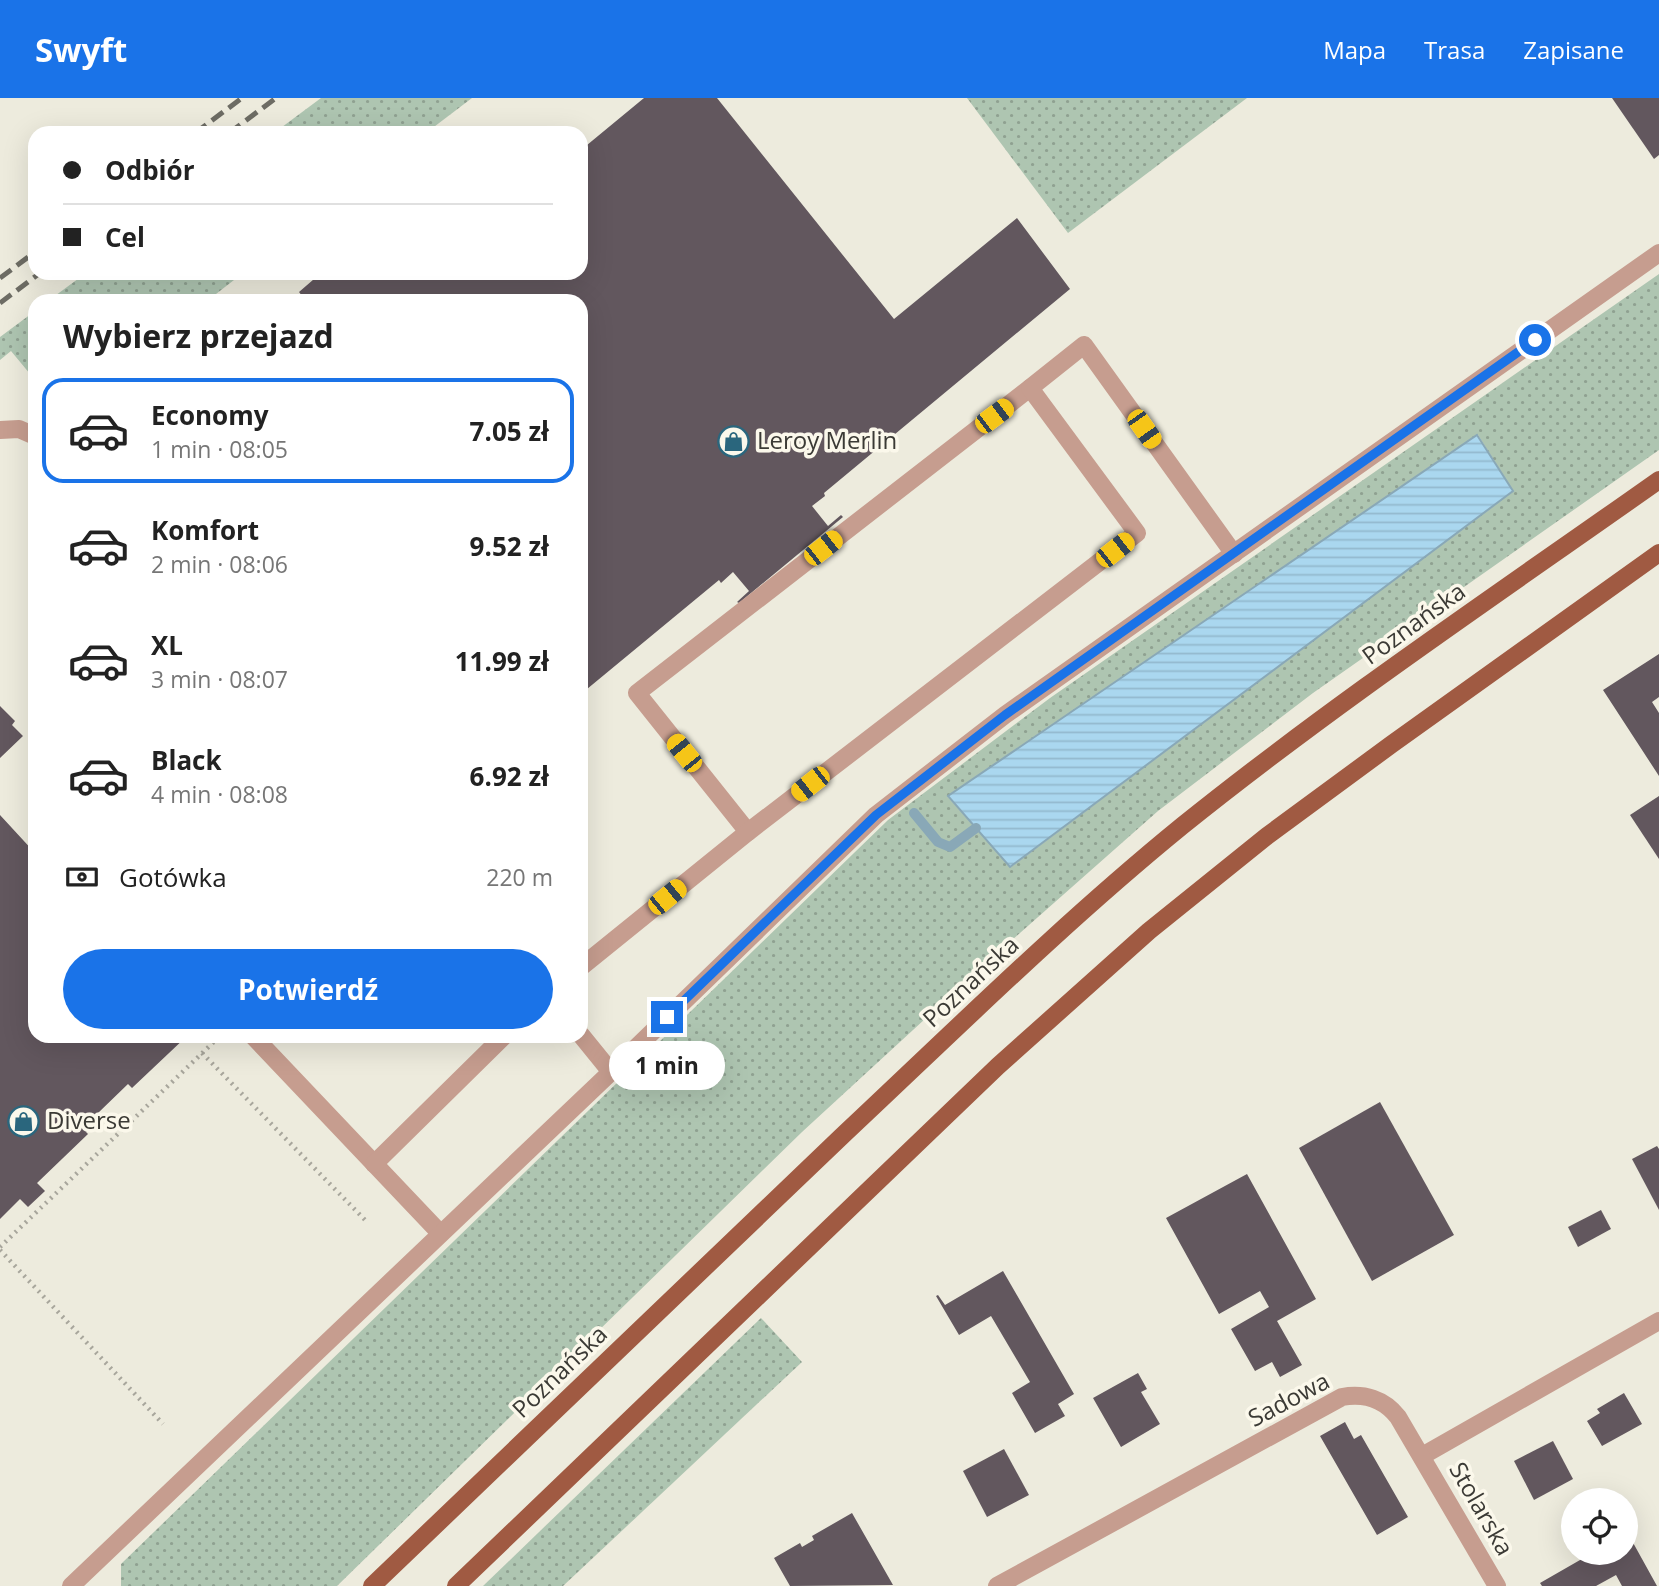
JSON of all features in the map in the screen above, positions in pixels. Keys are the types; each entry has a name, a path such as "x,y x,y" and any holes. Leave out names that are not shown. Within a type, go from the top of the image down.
{"main road":[{"name":"Poznańska","path":"372,1586 943,1041 1092,904 1181,828 1273,756 1659,480"},
{"path":"456,1586 998,1066 1149,931 1298,813 1659,554"}],"street":[{"path":"71,1586 611,1072 876,815 1005,715 1659,253"},
{"path":"748,832 637,693 1084,345 1234,554"},
{"path":"588,961 748,832 1137,533 1030,388"},
{"path":"0,430 19,429 28,433"},
{"path":"260,1043 440,1233"},
{"path":"374,1164 497,1043"},
{"path":"587,1043 611,1072"},
{"path":"1422,1456 1659,1321"},
{"name":"Sadowa","path":"997,1586 1342,1397 1365,1396 1385,1404 1398,1417 1422,1456"},
{"name":"Stolarska","path":"1422,1456 1497,1586"}],"path":[{"path":"163,1424 0,1248 213,1043"},
{"path":"202,1054 368,1223"}],"green space":[{"path":"321,98 472,98 435,126 283,126"},
{"path":"967,98 1247,98 1068,233"},
{"path":"1659,274 1659,450 1313,693 1158,811 987,962 802,1132 337,1586 121,1586 121,1564 888,820 1050,698","holes":["1478,435 1513,491 1011,867 948,797"]},
{"path":"76,280 234,280 216,294 58,294"},
{"path":"28,316 28,372 11,351 0,360 0,337"},
{"path":"761,1318 802,1362 563,1586 483,1586"}],"water":[{"path":"1477,435 1513,491 1010,867 948,796"}],"building":[{"name":"Leroy Merlin","path":"644,98 717,98 894,319 1017,218 1070,289 824,493 825,496 812,506 828,526 841,515 843,517 739,603 737,602 749,591 733,572 721,583 719,580 588,688 588,294 299,292 313,280 588,280 588,144"},
{"path":"1612,98 1659,98 1659,155 1654,159"},
{"path":"1659,654 1659,697 1652,702 1659,713 1659,776 1603,690"},
{"path":"0,706 15,721 12,725 23,736 0,758"},
{"path":"1659,796 1659,859 1630,815"},
{"path":"0,815 28,845 28,1043 180,1043 132,1088 128,1084 98,1113 102,1117 86,1132 88,1134 37,1183 45,1191 28,1207 20,1199 0,1219"},
{"path":"1380,1102 1454,1235 1372,1281 1299,1148"},
{"path":"1657,1146 1659,1149 1659,1210 1632,1159"},
{"path":"1247,1174 1316,1299 1277,1321 1302,1365 1280,1377 1272,1362 1255,1371 1231,1329 1269,1307 1260,1291 1219,1314 1166,1218"},
{"path":"1601,1210 1611,1229 1578,1247 1568,1227"},
{"path":"1003,1271 1074,1394 1058,1404 1065,1416 1035,1433 1012,1393 1030,1382 991,1316 959,1335 936,1296 938,1295 945,1305"},
{"path":"1138,1373 1147,1389 1141,1392 1160,1424 1121,1447 1093,1398"},
{"path":"1624,1393 1642,1424 1602,1446 1587,1421 1600,1413 1597,1409"},
{"path":"1345,1422 1354,1439 1361,1435 1408,1517 1377,1535 1320,1436"},
{"path":"1553,1441 1573,1479 1534,1500 1514,1461"},
{"path":"1004,1449 1029,1495 987,1517 963,1471"},
{"path":"852,1513 893,1585 790,1586 774,1558 800,1543 802,1547 814,1540 812,1536"},
{"path":"1638,1552 1657,1586 1622,1586 1616,1575 1596,1586 1542,1586 1540,1583 1571,1565 1638,1565"}],"waterway":[{"path":"914,813 938,842 950,847 976,828"}],"railway":[{"path":"204,126 242,98"},
{"path":"238,126 276,98"},
{"path":"0,278 28,257"},
{"path":"0,303 31,280"}],"place":[{"name":"Leroy Merlin","path":"734,441"},
{"name":"Diverse","path":"24,1121"}],"route":[{"path":"667,1017 876,815 1005,715 1535,340"}]}
